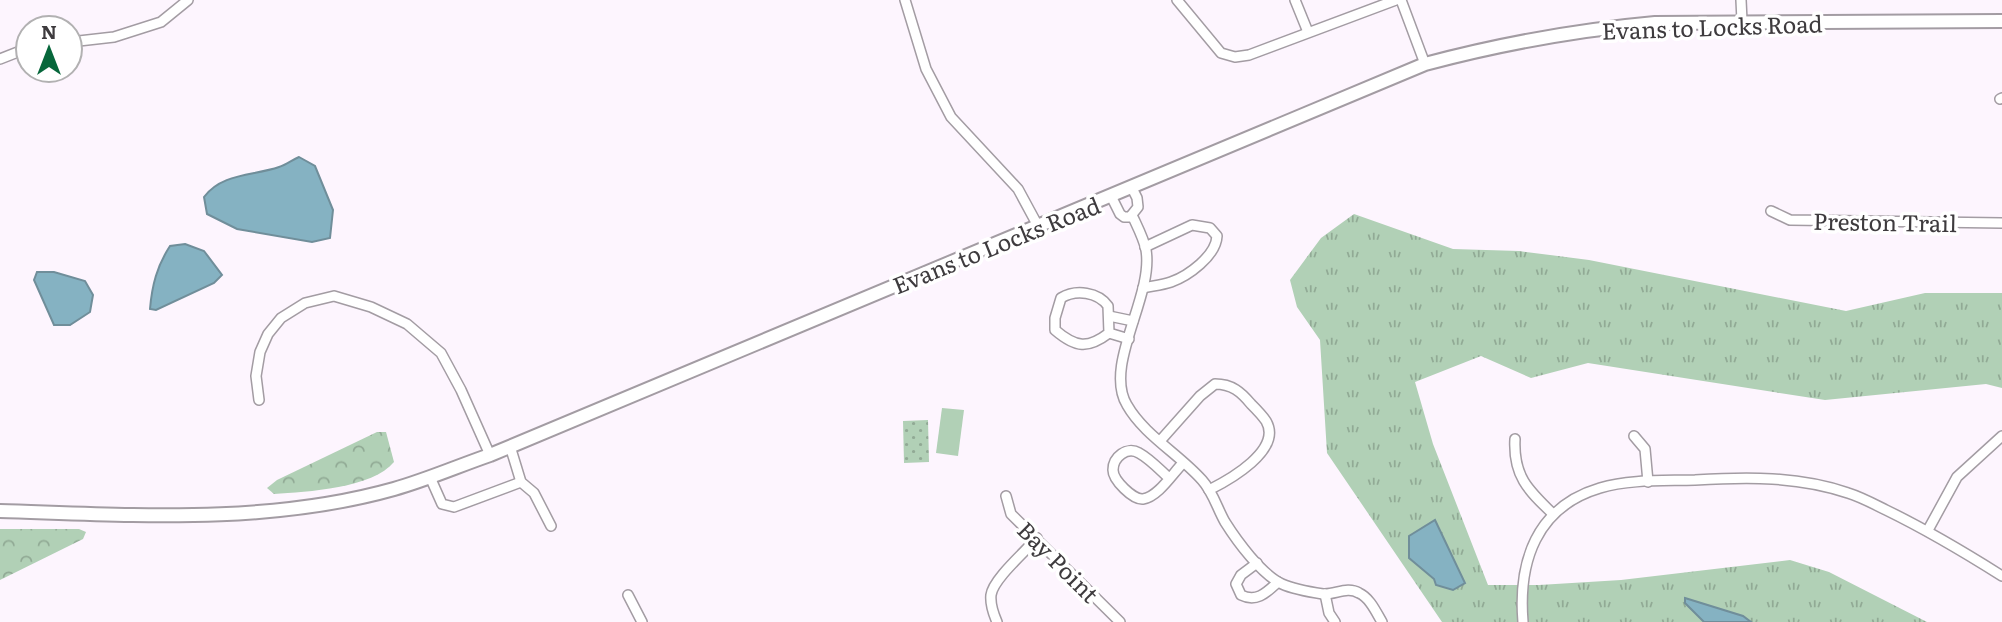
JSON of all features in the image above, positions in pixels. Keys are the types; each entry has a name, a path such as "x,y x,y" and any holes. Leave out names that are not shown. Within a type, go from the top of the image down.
{"street":[{"path":"84,40 114,37 161,22 188,0"},
{"path":"905,0 926,69 951,117 1018,189 1038,226"},
{"path":"1177,0 1221,53 1235,57 1249,55 1398,0 1425,64"},
{"path":"1295,0 1308,32"},
{"path":"1741,0 1742,21"},
{"name":"Evans to Locks Road","path":"0,511 179,516 237,514 317,505 394,489 490,455 1425,64 1464,53 1606,27 1655,23 2002,21"},
{"path":"1111,196 1120,214 1124,217 1132,215 1138,208 1132,188"},
{"name":"Preston Trail","path":"1771,211 1790,220 2002,223"},
{"path":"1132,215 1144,247 1146,265 1143,288 1120,370 1120,386 1126,405 1202,480 1225,521 1257,563 1278,582 1325,594 1345,590 1359,593 1371,604 1382,622"},
{"path":"1143,288 1172,282 1188,273 1209,255 1216,245 1217,236 1210,228 1192,225 1144,247"},
{"path":"1068,294 1087,294 1100,298 1108,306 1109,333 1098,342 1088,345 1074,343 1055,330 1061,298 1068,294"},
{"path":"259,400 256,376 260,352 268,334 281,318 305,303 334,296 371,307 407,324 441,353 490,455"},
{"path":"1109,316 1133,321"},
{"path":"1109,333 1129,339"},
{"path":"1160,441 1200,396 1215,384 1234,387 1245,396 1266,420 1268,427 1265,446 1255,460 1229,480 1209,490"},
{"path":"1634,436 1645,449 1648,482"},
{"path":"1928,530 1957,477 2002,436"},
{"path":"1515,439 1514,460 1524,481 1553,514"},
{"path":"510,446 521,482 534,492 551,526"},
{"path":"1169,478 1140,453 1131,450 1124,452 1115,461 1113,469 1114,476 1134,498 1142,499 1153,495 1169,478 1183,463"},
{"path":"429,477 442,505 454,508 521,482"},
{"path":"1523,622 1523,572 1531,547 1553,514 1585,493 1600,488 1648,482 1720,478 1786,479 1855,495 1928,530 2002,576"},
{"name":"Bay Point","path":"1006,496 1011,514 1120,622"},
{"path":"997,622 991,608 991,592 998,580 1037,538"},
{"path":"1257,563 1241,575 1237,584 1241,595 1254,599 1262,596 1278,582"},
{"path":"628,594 642,622"},
{"path":"1325,594 1329,613 1335,622"}],"green space":[{"path":"1354,214 1453,249 1519,251 1589,260 1846,311 1925,293 2002,293 2002,388 1986,384 1825,400 1588,363 1531,378 1481,356 1415,382 1433,444 1488,585 1621,580 1790,560 1829,572 1927,622 1442,622 1327,453 1320,340 1297,307 1290,280 1321,238"},
{"path":"942,408 964,410 958,456 936,453"},
{"path":"928,420 929,462 904,463 903,421"},
{"path":"377,432 386,432 394,462 371,478 304,492 274,494 267,488 277,480"},
{"path":"0,529 79,529 86,532 83,539 0,580"}],"water":[{"path":"299,157 315,166 333,210 330,238 312,242 237,229 207,214 204,197 220,183 279,167"},
{"path":"185,244 204,251 222,275 214,283 156,310 150,309 156,276 165,253 170,246"},
{"path":"37,272 54,272 85,281 93,295 90,312 70,325 54,325 34,280"},
{"path":"1435,520 1465,583 1453,590 1436,585 1434,579 1409,558 1409,536"},
{"path":"1685,598 1743,616 1751,622 1704,622 1685,603"}]}
